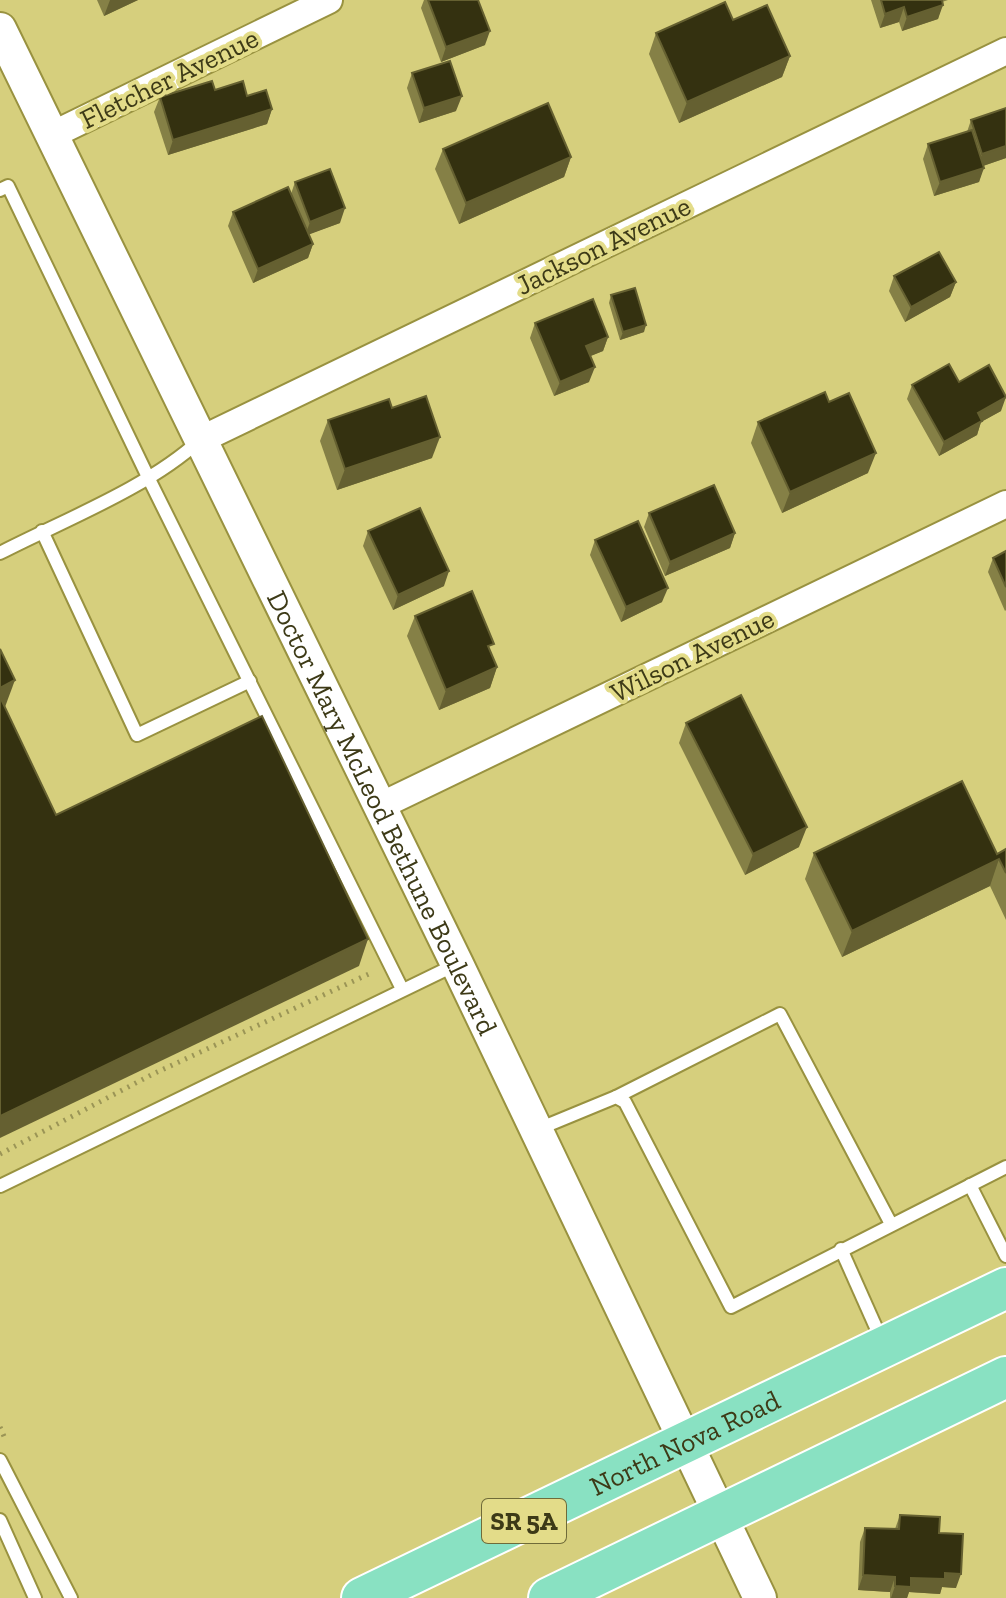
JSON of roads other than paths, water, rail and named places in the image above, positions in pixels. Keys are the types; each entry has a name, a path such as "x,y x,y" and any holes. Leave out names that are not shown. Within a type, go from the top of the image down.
{"main road":[{"name":"North Nova Road","path":"362,1598 1006,1288"},
{"path":"549,1598 1006,1377"}],"street":[{"name":"Fletcher Avenue","path":"52,135 329,0"},
{"name":"Doctor Mary McLeod Bethune Boulevard","path":"0,29 457,964 760,1598"},
{"name":"Jackson Avenue","path":"200,440 1006,51"},
{"name":"Wilson Avenue","path":"378,807 1006,504"}],"lane":[{"path":"0,190 8,186 148,477 402,989"},
{"path":"0,553 148,477 182,457 200,440"},
{"path":"42,531 137,735 250,681"},
{"path":"0,1186 457,964"},
{"path":"536,1130 616,1097 780,1014 891,1224"},
{"path":"616,1097 625,1102 731,1307 1006,1167"},
{"path":"970,1185 1006,1256"},
{"path":"841,1249 885,1347"},
{"path":"0,1460 71,1598"},
{"path":"0,1520 35,1598"}]}
